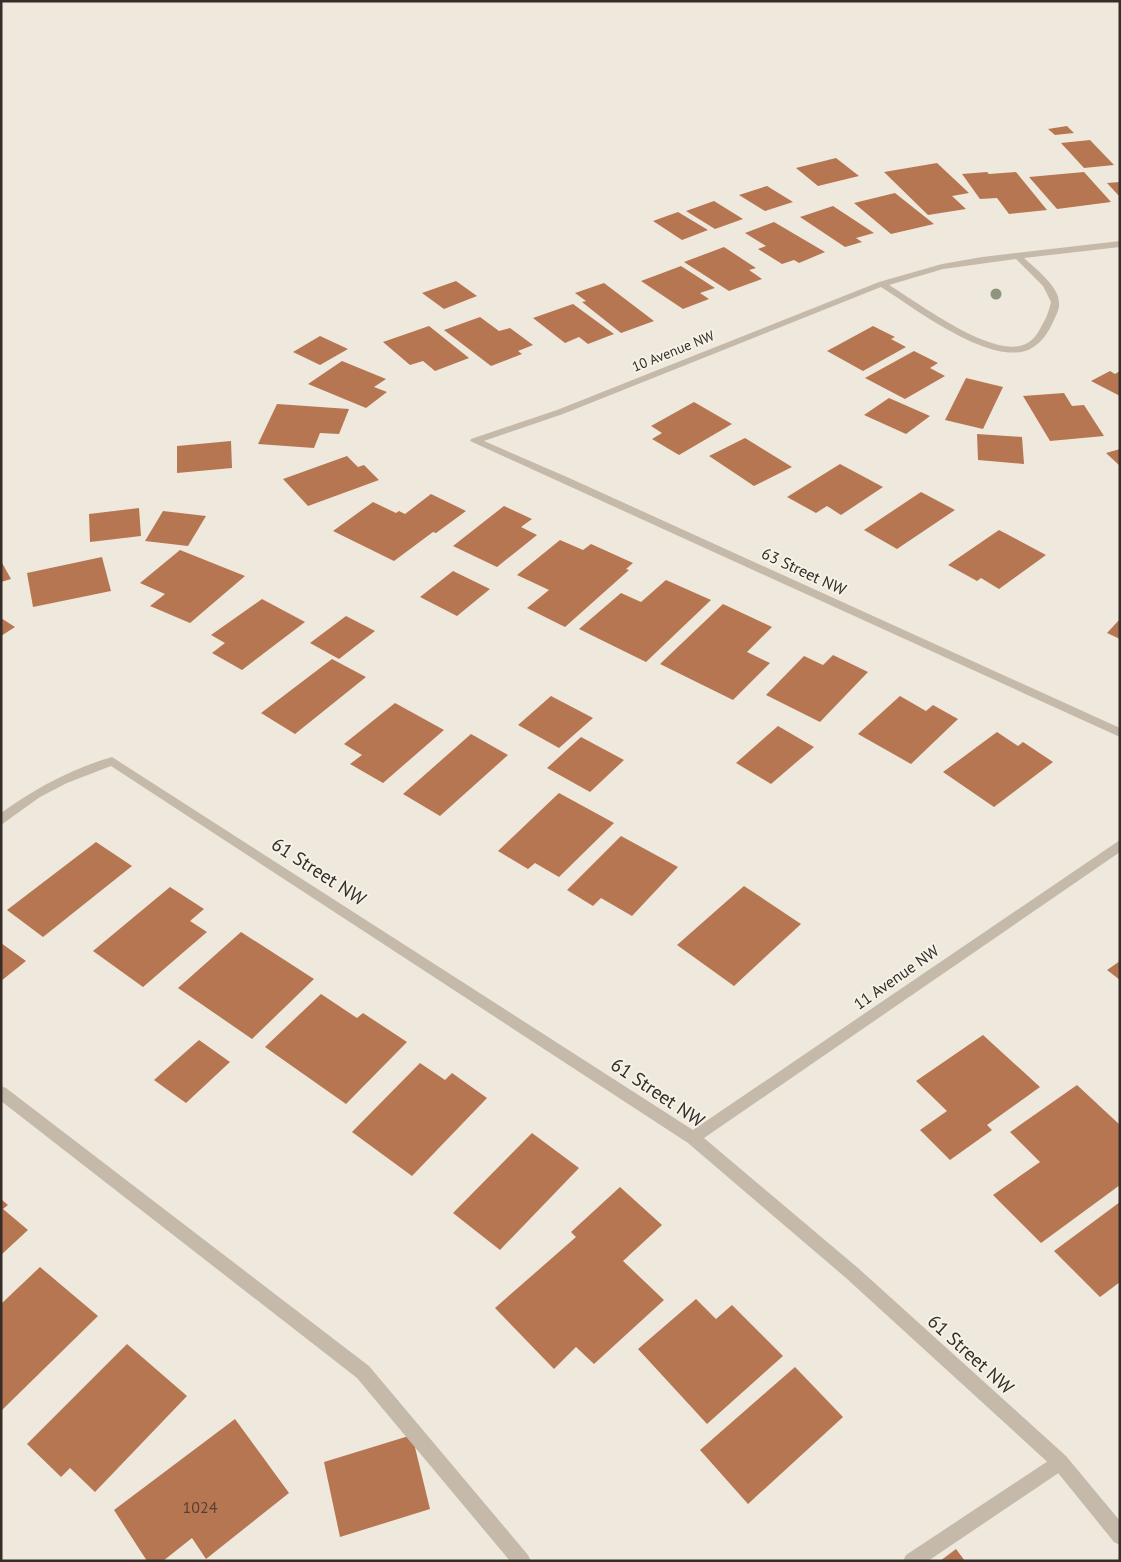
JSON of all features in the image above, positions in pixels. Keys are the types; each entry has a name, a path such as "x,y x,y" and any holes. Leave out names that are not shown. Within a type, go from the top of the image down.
{"street":[{"name":"10 Avenue NW","path":"474,441 560,412 882,284 942,267 1017,255 1120,244"},
{"path":"882,284 981,344 1004,350 1016,349 1036,342 1044,334 1055,303 1050,289 1017,255"},
{"name":"63 Street NW","path":"474,441 563,479 1120,733"},
{"name":"61 Street NW","path":"1,820 43,790 112,760 693,1138 852,1273 1060,1462 1120,1536"},
{"name":"11 Avenue NW","path":"693,1138 1120,844"},
{"path":"1,1092 362,1372 522,1561"},
{"path":"912,1561 1060,1462"}],"building":[{"path":"1067,126 1074,133 1055,135 1048,129"},
{"path":"1090,140 1114,165 1084,168 1061,143"},
{"path":"836,158 859,176 818,186 796,168"},
{"path":"937,163 969,193 952,196 966,209 928,215 884,172"},
{"path":"987,172 989,174 1016,172 1047,210 1009,214 997,198 980,199 962,174"},
{"path":"1084,172 1111,202 1057,209 1029,177"},
{"path":"1120,182 1120,197 1107,183"},
{"path":"767,186 793,202 765,211 739,195"},
{"path":"895,193 934,224 891,234 854,203"},
{"path":"714,201 743,219 715,229 686,211"},
{"path":"833,206 874,233 856,238 862,242 845,247 800,217"},
{"path":"678,212 708,230 682,240 653,221"},
{"path":"774,222 825,252 799,263 794,260 782,264 758,249 766,246 745,233"},
{"path":"724,247 756,268 749,270 762,279 729,291 684,262"},
{"path":"681,266 715,288 700,293 709,299 683,309 641,281"},
{"path":"456,281 477,296 444,309 422,293"},
{"path":"604,283 654,321 621,333 582,302 586,301 575,293"},
{"path":"573,304 614,334 588,344 579,337 565,343 533,318"},
{"path":"480,317 499,331 510,328 533,345 518,351 522,354 491,366 444,330"},
{"path":"429,326 469,358 435,371 423,361 410,365 383,342"},
{"path":"873,326 895,337 891,339 906,347 863,371 827,351"},
{"path":"320,336 348,349 320,365 293,352"},
{"path":"914,351 938,363 930,368 945,376 905,399 865,378"},
{"path":"342,361 386,379 374,387 387,392 366,408 308,384"},
{"path":"1110,371 1115,374 1120,371 1120,396 1091,381"},
{"path":"966,378 1003,387 983,429 945,420"},
{"path":"1064,393 1072,406 1084,405 1104,436 1050,441 1023,396"},
{"path":"889,398 930,416 906,434 864,415"},
{"path":"694,402 732,424 679,455 652,439 662,433 651,426"},
{"path":"277,404 349,409 339,434 320,433 314,448 258,444"},
{"path":"977,434 1022,437 1024,464 978,460"},
{"path":"745,438 792,467 754,486 709,456"},
{"path":"231,441 232,468 177,473 177,446"},
{"path":"1120,449 1120,466 1106,453"},
{"path":"347,456 358,467 364,465 379,480 308,506 283,479"},
{"path":"840,464 883,487 841,515 827,506 816,513 787,497"},
{"path":"921,492 955,510 897,549 864,530"},
{"path":"431,494 466,511 436,533 433,532 394,561 333,531 373,502 396,513 399,511 405,514"},
{"path":"504,506 532,519 521,527 537,535 497,567 453,546"},
{"path":"139,508 141,536 90,542 89,514"},
{"path":"163,511 206,516 188,546 145,541"},
{"path":"999,530 1046,555 999,589 981,578 977,581 948,565"},
{"path":"560,540 583,550 591,544 633,563 626,569 629,570 565,627 527,608 549,590 517,575"},
{"path":"180,550 245,576 190,623 150,606 165,594 140,583"},
{"path":"102,557 111,591 33,607 27,573"},
{"path":"1,561 11,579 1,582"},
{"path":"453,571 490,589 457,616 420,597"},
{"path":"666,580 711,600 646,662 579,629 621,593 641,602"},
{"path":"262,599 305,622 242,670 212,653 225,643 211,635"},
{"path":"723,604 772,627 747,652 770,663 733,700 660,664"},
{"path":"346,616 375,631 339,659 310,643"},
{"path":"1,618 15,627 1,636"},
{"path":"1120,619 1120,639 1107,633"},
{"path":"833,655 868,672 820,722 766,695 804,656 823,665"},
{"path":"332,659 366,677 295,734 261,713"},
{"path":"551,696 593,718 559,748 518,725"},
{"path":"900,696 926,711 933,705 958,719 911,764 858,734"},
{"path":"395,703 444,730 383,783 350,764 362,755 344,744"},
{"path":"778,726 814,747 771,784 736,763"},
{"path":"997,732 1018,746 1023,742 1053,762 994,807 943,772"},
{"path":"471,734 508,755 440,816 403,794"},
{"path":"581,737 624,760 590,792 547,768"},
{"path":"559,793 614,823 559,877 535,863 528,869 498,851"},
{"path":"621,836 678,867 632,916 601,898 593,906 567,890"},
{"path":"96,842 132,866 43,937 7,910"},
{"path":"744,886 801,924 734,986 677,945"},
{"path":"170,887 204,909 190,921 207,932 143,987 93,951"},
{"path":"241,932 314,979 252,1039 178,988"},
{"path":"1,943 26,961 1,981"},
{"path":"1120,961 1120,980 1107,970"},
{"path":"321,994 357,1018 363,1013 407,1042 346,1104 265,1047"},
{"path":"983,1035 1040,1087 987,1125 992,1130 950,1160 920,1130 947,1111 916,1081"},
{"path":"199,1040 230,1062 186,1103 154,1080"},
{"path":"420,1063 445,1080 452,1073 487,1098 412,1176 352,1132"},
{"path":"1077,1085 1120,1125 1120,1185 1041,1243 993,1195 1040,1162 1010,1132"},
{"path":"532,1133 579,1168 500,1250 453,1213"},
{"path":"620,1187 662,1225 623,1261 664,1300 594,1364 576,1347 554,1369 495,1308 576,1237 571,1232"},
{"path":"1,1199 8,1205 3,1209 28,1230 1,1255"},
{"path":"1120,1202 1120,1282 1100,1297 1054,1251"},
{"path":"40,1267 98,1316 1,1411 1,1304"},
{"path":"696,1299 716,1319 732,1305 783,1356 707,1424 638,1349"},
{"path":"127,1344 187,1396 95,1492 70,1468 61,1477 27,1444"},
{"path":"795,1367 843,1417 748,1504 700,1450"},
{"path":"235,1419 289,1493 206,1559 192,1538 163,1561 147,1561 114,1510"},
{"path":"412,1435 430,1509 340,1537 324,1462"},
{"path":"956,1549 965,1561 940,1561"}]}
